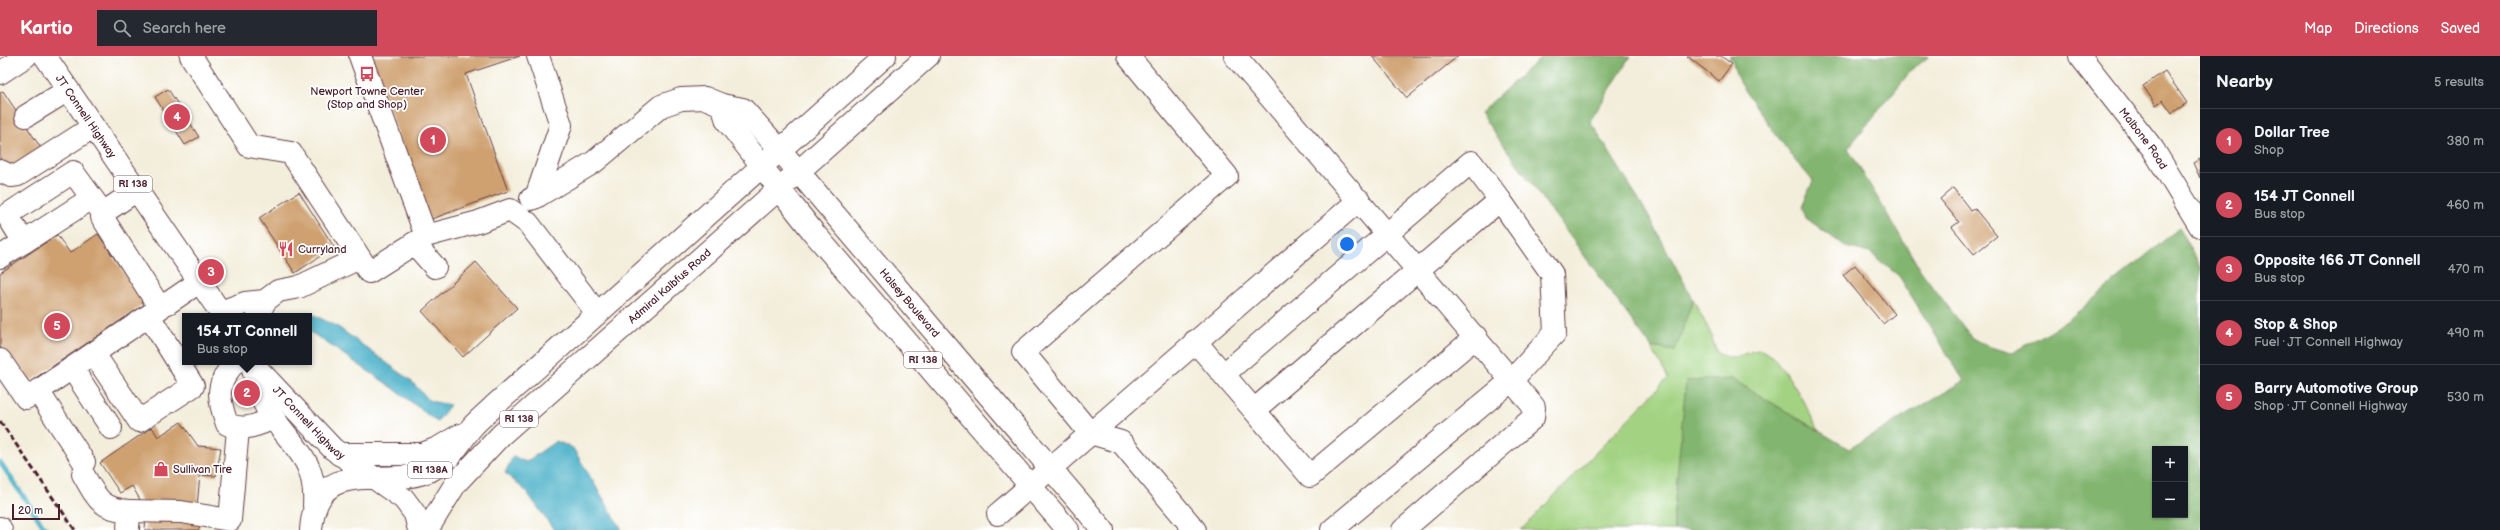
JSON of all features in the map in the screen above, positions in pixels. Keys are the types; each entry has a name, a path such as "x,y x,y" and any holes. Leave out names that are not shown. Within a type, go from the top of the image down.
{"main road":[{"path":"0,73 26,56"},
{"name":"JT Connell Highway","path":"45,56 220,313"},
{"path":"191,56 249,146 291,154 359,258 299,287 278,291 261,309 245,303 223,313"},
{"path":"360,56 420,240 435,267"},
{"path":"536,197 561,125 538,56"},
{"path":"780,150 885,56"},
{"name":"Admiral Kalbfus Road","path":"427,530 456,483 487,449 928,56"},
{"path":"1128,56 1227,176 1023,352 1090,433 1121,442 1195,530"},
{"path":"1236,56 1534,407 1533,418 1403,530"},
{"name":"Malbone Road","path":"2080,56 2153,149 2200,226"},
{"path":"26,116 68,90"},
{"name":"Halsey Boulevard","path":"359,258 369,272 420,240 478,222 510,210 536,197 603,155 661,106 694,97 705,98 722,105 743,108 1103,530"},
{"path":"722,105 728,121 779,189"},
{"path":"0,170 11,176 18,176 93,127"},
{"name":"RI 138","path":"339,454 422,454 438,448 472,427 780,150"},
{"path":"1224,374 1471,162 1500,200 1552,274 1555,333 1512,380 1332,530"},
{"path":"24,242 7,215 73,172 98,205 102,217 156,300 161,304 168,303"},
{"name":"RI 138","path":"779,189 1068,530"},
{"path":"0,257 24,242 98,205 137,190"},
{"path":"998,514 1359,200"},
{"path":"1254,410 1500,200"},
{"path":"510,210 528,223 597,313"},
{"path":"0,360 26,398 94,354 199,282"},
{"path":"94,354 139,421 193,386 149,316"},
{"path":"1196,341 1310,476 1476,337"},
{"path":"242,365 226,373 218,398 227,424 238,429 252,427 274,418"},
{"name":"JT Connell Highway","path":"247,365 261,396 274,418 307,462 314,483 314,506"},
{"name":"JT Connell Highway","path":"249,365 274,385 317,434 339,454 404,499 415,514 419,530"},
{"path":"72,368 111,428"},
{"path":"38,390 84,468 98,499 129,521 181,512 230,525 238,429"},
{"name":"RI 138A","path":"314,506 324,492 334,484 351,478 370,476 406,477 432,470 452,455 472,427"},
{"path":"304,530 314,506"},
{"path":"310,530 314,506"}],"green space":[{"path":"1542,56 1631,56 1590,121 1647,213 1693,299 1675,351 1651,347 1480,113"},
{"path":"1729,56 1930,56 1914,67 1848,148 1921,271 1972,338 1987,346 2012,353 2068,320 2179,228 2200,267 2200,530 1674,530 1674,511 1686,381 1732,379 1849,449 1964,381 1899,276 1870,253 1846,247 1806,218 1802,206 1813,181 1774,132 1739,81 1734,65"},
{"path":"1693,299 1710,332 1717,353 1723,356 1733,357 1758,350 1766,352 1775,359 1793,383 1819,431 1732,379 1687,381 1674,511 1674,530 1521,530 1668,378 1651,347 1675,351"}],"water":[{"path":"312,314 338,327 410,380 430,401 450,405 437,422 393,388 312,333"},
{"path":"556,441 573,448 622,530 554,530 526,491 505,473 513,456 526,462"}],"building":[{"path":"370,56 520,56 466,74 508,191 429,220"},
{"path":"1372,56 1458,56 1407,98"},
{"path":"1687,56 1721,56 1732,64 1719,81"},
{"path":"2165,71 2187,103 2172,113 2163,100 2156,105 2143,86"},
{"path":"168,89 199,137 185,145 155,97"},
{"path":"3,91 45,154 6,168 0,160 0,93"},
{"path":"2200,159 2200,178 2193,163"},
{"path":"1953,188 1971,211 1975,209 1997,236 1974,254 1952,227 1959,222 1940,199"},
{"path":"299,192 334,247 295,273 259,218"},
{"path":"98,234 145,304 25,385 0,347 0,273 57,235 70,253"},
{"path":"476,262 517,308 463,357 422,311"},
{"path":"1855,265 1895,314 1883,324 1843,275"},
{"name":"Sullivan Tire","path":"181,422 198,446 221,448 216,476 200,475 197,506 142,503 132,486 120,493 100,463 152,427 158,437"},
{"path":"146,515 200,520 199,530 145,530"}],"waterway":[{"path":"0,462 46,530"}],"railway":[{"path":"0,421 75,530"}],"place":[{"name":"Newport Towne Center (Stop and Shop)","path":"367,74"},
{"name":"Stop & Shop","path":"177,117"},
{"name":"Dollar Tree","path":"433,140"},
{"name":"Curryland","path":"286,249"},
{"name":"Opposite 166 JT Connell","path":"211,272"},
{"name":"Barry Automotive Group","path":"57,326"},
{"name":"154 JT Connell","path":"247,393"},
{"name":"Sullivan Tire","path":"161,469"}]}
